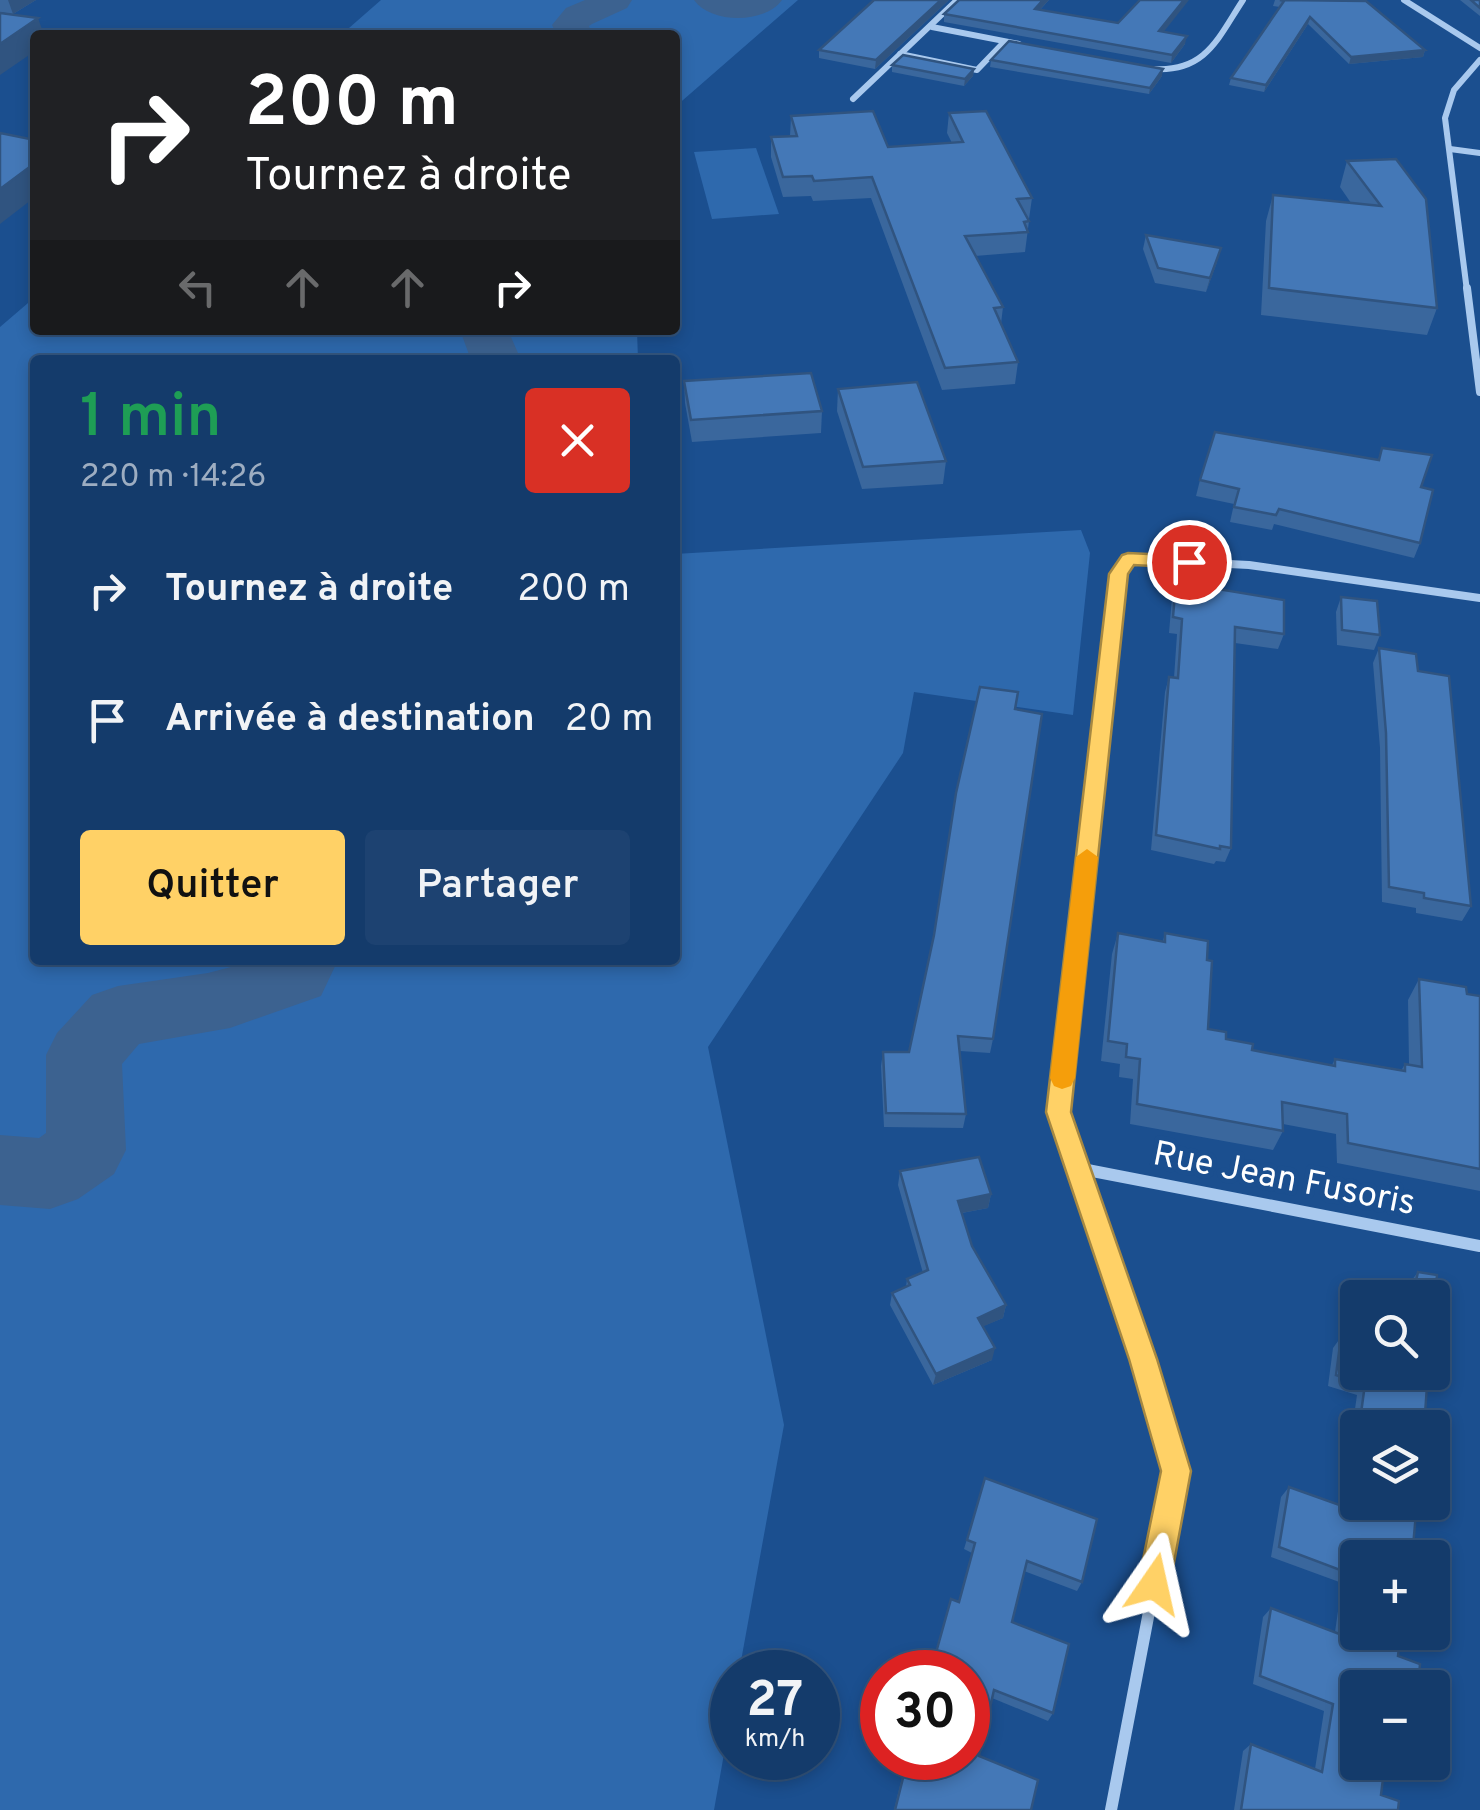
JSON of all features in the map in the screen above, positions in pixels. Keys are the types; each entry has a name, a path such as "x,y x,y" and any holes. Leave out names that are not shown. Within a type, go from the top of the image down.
{"street":[{"path":"853,99 957,0"},
{"path":"1147,68 1174,71 1197,64 1243,0"},
{"path":"1404,0 1480,48"},
{"path":"932,26 1022,45"},
{"path":"900,54 978,70 1004,42"},
{"path":"1480,60 1454,90 1445,118 1480,392"},
{"path":"1450,149 1480,153"},
{"path":"1111,1810 1176,1471 1143,1359 1059,1112 1119,574 1128,559 1249,565 1480,598"},
{"name":"Rue Jean Fusoris","path":"1077,1168 1480,1246"}],"shaded area":[{"path":"381,0 798,0 680,103 680,30 347,30"},
{"path":"756,148 779,214 712,219 694,152"},
{"path":"30,301 30,335 637,335 638,355 30,355 30,965 680,965 680,554 1081,530 1090,553 1073,715 914,692 903,753 708,1047 784,1425 743,1650 710,1650 710,1780 719,1780 714,1810 0,1810 0,327"}],"building":[{"path":"874,0 941,0 876,60 819,50"},
{"path":"959,0 1043,0 1035,9 1118,23 1140,0 1184,0 1159,31 1187,36 1172,55 944,14"},
{"path":"1280,0 1366,1 1425,50 1351,57 1310,17 1266,85 1231,78 1284,1"},
{"path":"0,13 38,18 0,44"},
{"path":"1009,41 1163,69 1150,88 991,60"},
{"path":"903,55 974,69 965,79 892,65"},
{"path":"873,111 888,147 963,142 949,113 986,111 1032,198 1017,199 1029,221 1024,222 1028,232 965,236 1003,307 994,308 1018,362 945,368 872,177 814,181 812,176 783,177 771,137 797,136 791,116"},
{"path":"0,133 30,139 30,167 0,189"},
{"path":"1396,159 1426,199 1437,308 1269,288 1273,195 1381,206 1347,161"},
{"path":"1146,235 1221,248 1210,278 1158,268"},
{"path":"811,373 822,411 691,420 684,381"},
{"path":"917,382 946,461 863,467 838,389"},
{"path":"1215,432 1379,460 1382,448 1432,455 1421,487 1433,490 1420,543 1279,509 1276,515 1234,507 1239,489 1200,480"},
{"path":"1176,582 1284,600 1284,634 1235,627 1231,848 1156,835 1169,677 1178,678 1182,619 1173,617"},
{"path":"1341,597 1377,601 1380,635 1342,630"},
{"path":"1379,648 1416,654 1418,671 1449,676 1471,906 1389,887 1386,733"},
{"path":"980,687 1018,692 1015,709 1042,714 993,1039 958,1036 966,1114 886,1113 883,1052 909,1052 934,935 956,793"},
{"path":"1118,933 1165,942 1165,933 1208,941 1207,960 1212,961 1208,1029 1226,1032 1226,1039 1253,1044 1252,1050 1335,1066 1335,1059 1405,1071 1405,1064 1422,1067 1419,979 1466,987 1467,994 1480,996 1480,1169 1348,1143 1347,1114 1282,1102 1283,1131 1137,1104 1140,1059 1126,1057 1127,1044 1108,1041"},
{"path":"979,1157 991,1194 958,1201 972,1246 1006,1305 978,1318 995,1348 936,1374 892,1293 910,1285 907,1279 928,1270 900,1171"},
{"path":"1418,1272 1437,1275 1437,1280 1416,1280"},
{"path":"1340,1345 1340,1376 1336,1375"},
{"path":"1364,1390 1427,1390 1425,1410 1361,1410"},
{"path":"985,1478 1097,1519 1082,1582 1027,1561 1012,1622 1069,1644 1053,1713 994,1690 990,1708 990,1650 937,1650 951,1599 959,1602 975,1543 967,1540"},
{"path":"1289,1487 1340,1505 1340,1520 1415,1520 1414,1540 1340,1540 1340,1570 1279,1547"},
{"path":"1271,1608 1340,1634 1340,1650 1399,1650 1398,1656 1420,1664 1420,1670 1340,1670 1340,1780 1383,1780 1381,1795 1399,1801 1398,1810 1241,1810 1251,1744 1322,1772 1333,1704 1260,1676"},
{"path":"990,1760 1038,1780 1031,1810 895,1810 902,1780 990,1780"}],"waterway":[{"path":"572,30 570,25 579,16 614,0"},
{"path":"712,0 738,7 764,0"},
{"path":"486,335 494,355"},
{"path":"0,1170 50,1174 86,1150 84,1055 118,1016 186,1007 252,992 295,976 300,965"}],"slow traffic":[{"path":"1062,1078 1087,857"}],"route":[{"path":"1154,1584 1176,1471 1143,1359 1059,1112 1119,574 1128,559 1189,562"}]}
